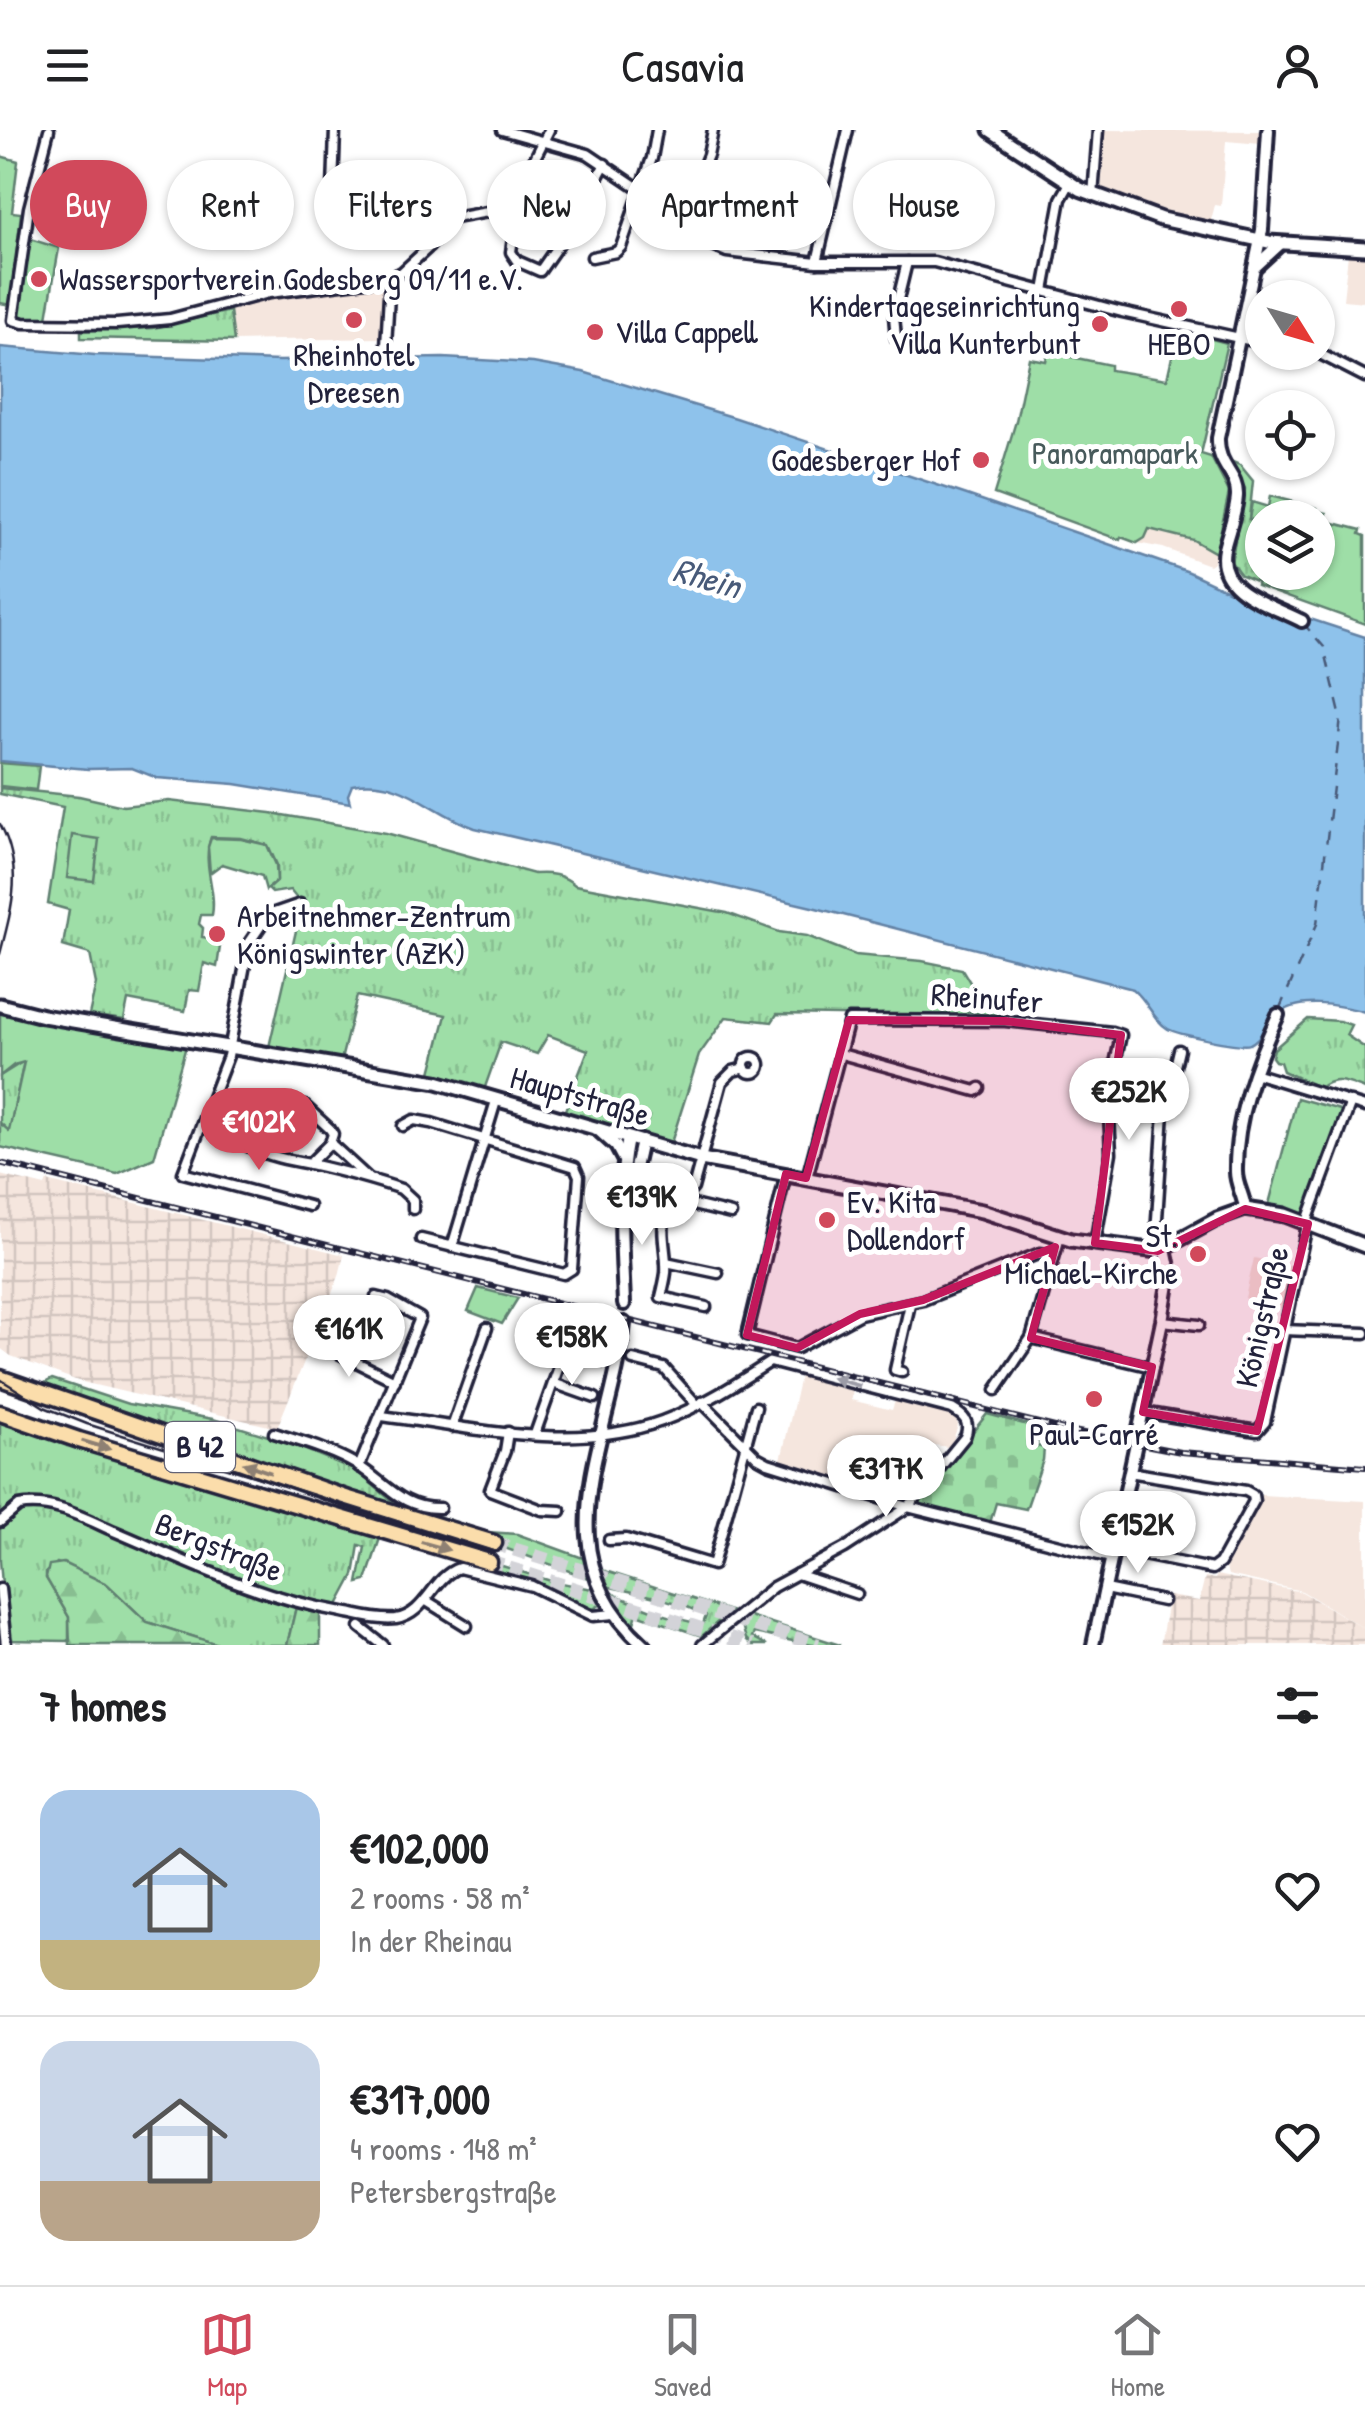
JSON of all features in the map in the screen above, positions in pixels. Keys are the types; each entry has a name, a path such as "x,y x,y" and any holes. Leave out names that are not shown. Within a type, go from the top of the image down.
{"highway":[{"name":"B 42","path":"0,1378 350,1499 494,1543"},
{"name":"B 42","path":"2,1413 78,1440 489,1562"}],"main road":[{"path":"990,130 1093,196 1161,219 1280,244 1365,248"},
{"name":"Hauptstraße","path":"0,1006 438,1082 701,1159 982,1210 1060,1237 1095,1244 1162,1250"},
{"path":"1162,1250 1217,1218 1245,1209 1285,1215 1365,1246"}],"street":[{"path":"50,130 25,229 13,320 131,323 202,312 269,293 390,278 426,250"},
{"path":"334,160 335,130"},
{"path":"502,130 598,160"},
{"path":"535,160 548,130"},
{"path":"648,160 657,130"},
{"path":"706,160 713,130"},
{"path":"817,262 848,130"},
{"path":"1093,196 1098,130"},
{"path":"1268,130 1260,241 1218,449 1237,491 1222,560 1229,580 1302,621"},
{"path":"1044,291 1061,198 1070,183"},
{"path":"592,257 621,247 626,232"},
{"path":"1256,266 1280,244"},
{"path":"511,250 517,260 540,271 553,250"},
{"path":"722,250 817,262 934,262 1245,340"},
{"path":"896,338 894,316 907,262"},
{"path":"386,346 390,278"},
{"path":"1335,362 1365,377"},
{"path":"300,904 264,921 249,943 230,1047 184,1173 310,1206"},
{"path":"1245,1209 1236,1164 1254,1073 1278,1014"},
{"name":"Rheinufer","path":"841,1054 849,1020 1005,1021 1121,1035 1108,1098 1111,1153 1095,1244"},
{"path":"806,1178 841,1054 976,1091 980,1088"},
{"path":"1093,1645 1170,1272 1156,1234 1164,1112 1178,1055"},
{"path":"706,1307 661,1297 667,1210 686,1198 697,1178 722,1082 733,1071 744,1068"},
{"path":"1254,1073 1365,1107"},
{"path":"213,1097 222,1125 258,1152 402,1189 412,1200 413,1209"},
{"path":"452,1247 496,1101"},
{"name":"Königstraße","path":"1143,1412 1257,1430 1265,1422 1308,1224 1351,1102"},
{"path":"305,1106 333,1134 330,1143 309,1164"},
{"path":"403,1126 414,1120 431,1123 574,1167 578,1172 572,1270 564,1274 421,1239"},
{"path":"201,1127 222,1125"},
{"path":"597,1129 616,1146 624,1160"},
{"path":"624,1304 624,1160 634,1140"},
{"path":"622,1229 634,1140"},
{"path":"330,1143 371,1180"},
{"path":"786,1174 748,1336 797,1348 860,1314 910,1304 1040,1254 1053,1256"},
{"path":"686,1198 693,1205 731,1214"},
{"path":"996,1390 1031,1338 1060,1237"},
{"path":"666,1262 718,1273"},
{"path":"359,1466 420,1318 376,1297"},
{"path":"902,1372 895,1370 910,1304"},
{"path":"1162,1321 1198,1326"},
{"path":"624,1324 616,1376 591,1476 585,1534 600,1587 614,1614 644,1645"},
{"path":"452,1427 488,1328"},
{"path":"536,1434 572,1330"},
{"path":"1283,1330 1365,1333"},
{"path":"1031,1338 1152,1367"},
{"path":"320,1344 395,1380"},
{"path":"566,1348 604,1362"},
{"path":"633,1360 664,1368 768,1463 908,1507 1112,1554 1207,1570 1216,1567 1253,1504 1252,1493 1129,1472"},
{"path":"381,1416 508,1432 602,1433 652,1424 699,1404 770,1362 952,1408 964,1415 968,1430 908,1507 756,1599 702,1645"},
{"path":"553,1383 595,1398"},
{"path":"609,1540 626,1539 713,1565 756,1407"},
{"path":"274,1432 359,1466 410,1504 440,1508"},
{"path":"508,1432 490,1490 542,1510 561,1510"},
{"name":"Bergstraße","path":"0,1522 20,1506 59,1507 227,1582 294,1604 391,1620 406,1616 425,1600 450,1570 468,1568 532,1586 593,1616 614,1614"},
{"path":"797,1574 857,1594"},
{"path":"1104,1588 1163,1601"},
{"path":"0,1589 6,1645"},
{"path":"425,1600 467,1626"},
{"path":"360,1626 383,1645"}],"highlighted area":[{"path":"849,1020 1005,1021 1121,1035 1095,1243 1158,1251 1245,1209 1308,1224 1257,1431 1143,1412 1152,1367 1031,1338 1055,1247 923,1300 860,1314 797,1348 747,1335 786,1174 806,1178"}],"shaded area":[{"path":"1105,130 1259,131 1261,144 1226,141 1221,206 1215,205 1210,224 1165,215 1101,193"},
{"path":"1348,254 1365,254 1365,302 1343,300"},
{"path":"379,287 384,290 380,338 234,341 230,311 270,299"},
{"path":"1148,529 1194,540 1216,553 1213,562 1209,565 1137,543 1145,538"},
{"path":"0,1175 45,1186 47,1181 344,1255 277,1428 78,1381 11,1356 0,1348"},
{"path":"1254,1258 1293,1266 1283,1309 1245,1298"},
{"path":"801,1372 854,1386 851,1400 892,1410 896,1398 955,1416 958,1425 952,1443 949,1447 933,1445 928,1471 909,1495 880,1492 781,1460"},
{"path":"1261,1495 1365,1501 1365,1629 1302,1591 1228,1575 1228,1552"},
{"path":"1217,1575 1302,1592 1365,1629 1365,1645 1160,1645 1169,1596 1199,1601 1205,1577 1215,1579"}],"green space":[{"path":"0,156 18,161 12,212 21,213 11,305 0,303"},
{"name":"Wassersportverein Godesberg 09/11 e.V.","path":"30,239 30,250 59,250 47,318 25,318 19,314"},
{"path":"230,311 234,341 81,338 81,331 153,328"},
{"name":"Panoramapark","path":"1178,330 1227,343 1201,454 1211,457 1229,492 1216,553 1193,540 1149,529 1137,543 1121,537 1120,540 994,494 1016,421 1029,358 1046,361 1048,352 1110,365 1110,370 1167,379"},
{"path":"1230,461 1245,471 1245,480 1253,481 1251,500 1245,500 1245,577 1231,562 1245,489"},
{"path":"1335,523 1361,530 1360,534 1365,536 1365,624 1271,590 1335,590"},
{"path":"0,763 39,766 36,790 0,786"},
{"path":"0,788 79,796 123,806 169,801 271,813 386,833 534,874 556,875 575,885 727,913 779,932 807,936 855,955 962,969 971,984 967,1017 777,1014 772,1022 726,1017 699,1055 671,1143 564,1113 588,1050 548,1035 537,1054 501,1042 484,1090 431,1073 446,1015 357,996 341,1060 269,1047 302,905 290,890 272,893 268,889 277,880 277,865 268,845 241,838 211,837 208,857 212,915 201,915 199,924 202,937 221,940 217,967 204,963 199,991 189,990 185,1011 128,1000 124,1020 89,1015 96,984 90,954 63,946 69,910 48,904 63,807 0,794"},
{"path":"72,835 99,839 94,881 67,878"},
{"path":"211,838 267,845 276,865 277,881 266,890 262,876 222,864 210,873"},
{"path":"972,992 1006,996 1003,1017 970,1012"},
{"path":"0,1011 186,1046 154,1158 117,1174 0,1147 0,1123 9,1131 24,1062 0,1076"},
{"path":"1308,1019 1351,1025 1346,1035 1365,1048 1365,1089 1336,1081 1320,1088 1283,1071 1280,1062 1272,1057 1274,1049"},
{"path":"24,1061 9,1132 0,1123 0,1076"},
{"path":"1297,1098 1344,1111 1306,1215 1269,1204"},
{"path":"478,1288 518,1298 502,1324 468,1311"},
{"path":"52,1379 128,1404 213,1419 284,1441 355,1470 393,1502 487,1532 517,1534 583,1558 589,1578 507,1549 493,1536 41,1385"},
{"path":"987,1414 1039,1428 1037,1446 1044,1448 1043,1460 1026,1509 996,1503 990,1523 921,1505 920,1498"},
{"path":"0,1420 380,1538 366,1581 358,1583 365,1547 359,1545 354,1575 338,1605 291,1600 244,1585 58,1504 27,1503 0,1517"},
{"path":"20,1509 58,1510 227,1586 296,1607 287,1645 220,1645 147,1622 107,1584 57,1563 46,1572 46,1578 69,1617 69,1641 7,1640 0,1526"},
{"path":"63,1563 107,1584 147,1622 220,1645 70,1645 69,1617 46,1578 49,1565"},
{"path":"502,1566 593,1589 600,1605 591,1610 555,1591 484,1567"},
{"path":"599,1569 730,1611 702,1636 637,1614 633,1626 609,1592 678,1619 703,1624 706,1616 669,1601 606,1586"},
{"path":"296,1607 320,1612 320,1645 287,1645"},
{"path":"743,1614 840,1645 812,1645 754,1633 752,1637 767,1645 752,1645 746,1639 740,1618"}],"water":[{"name":"Rhein","path":"0,347 95,355 280,361 443,358 533,363 583,372 736,418 1189,572 1300,624 1304,617 1365,637 1365,1012 1307,1004 1276,1016 1250,1044 1209,1040 1168,1029 1133,989 812,907 475,828 387,786 352,785 350,803 235,784 157,778 132,768 88,769 0,761"}],"ferry route":[{"path":"1279,1010 1317,924 1341,718 1324,647 1303,623"}],"tunnel":[{"path":"494,1543 818,1645"},
{"path":"489,1562 752,1645"}],"tram line":[{"path":"0,824 14,872 12,904 0,954"},
{"path":"0,1379 44,1407 87,1424 493,1551"}],"railway":[{"path":"0,1163 1063,1429 1181,1452 1365,1467"}],"place":[{"name":"Wassersportverein Godesberg 09/11 e.V.","path":"39,279"},
{"name":"HEBO","path":"1179,309"},
{"name":"Rheinhotel Dreesen","path":"354,320"},
{"name":"Kindertageseinrichtung Villa Kunterbunt","path":"1100,324"},
{"name":"Villa Cappell","path":"595,332"},
{"name":"Godesberger Hof","path":"981,460"},
{"name":"Arbeitnehmer-Zentrum Königswinter (AZK)","path":"217,934"},
{"name":"Ev. Kita Dollendorf","path":"827,1220"},
{"name":"St. Michael-Kirche","path":"1198,1254"},
{"name":"Paul-Carré","path":"1094,1399"}]}
